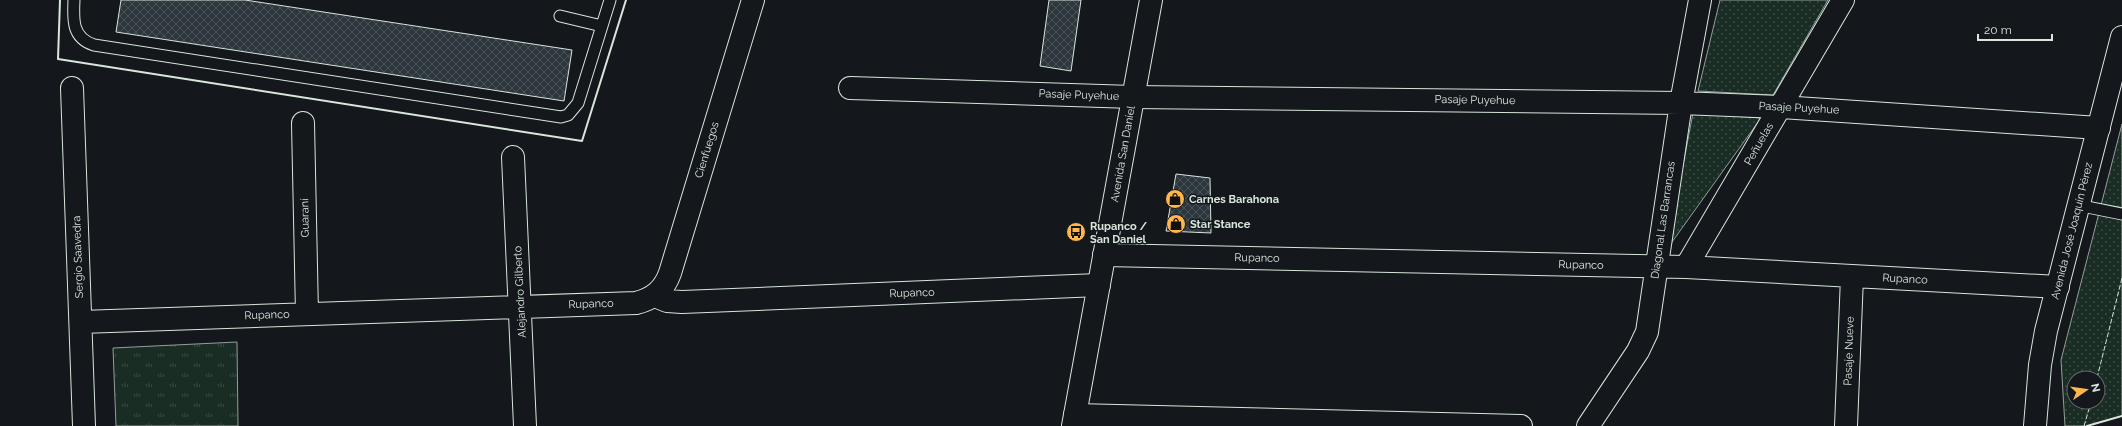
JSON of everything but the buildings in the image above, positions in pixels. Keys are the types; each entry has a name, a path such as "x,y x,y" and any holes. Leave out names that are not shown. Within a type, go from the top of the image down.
{"street":[{"name":"Cienfuegos","path":"654,296 662,290 670,273 752,0"},
{"name":"Avenida San Daniel","path":"1074,420 1151,0"},
{"name":"Diagonal Las Barrancas","path":"1588,426 1638,351 1647,332 1680,103 1700,0"},
{"name":"Peñuelas","path":"1686,267 1843,0"},
{"name":"Avenida José Joaquín Pérez","path":"2035,426 2040,365 2077,205 2099,128 2122,38"},
{"name":"Sergio Saavedra","path":"72,88 84,426"},
{"name":"Pasaje Puyehue","path":"850,88 1133,97 1680,103 1781,106 2099,128"},
{"name":"Guaraní","path":"303,123 307,314"},
{"name":"Alejandro Gilberto","path":"513,157 526,426"},
{"name":"Rupanco","path":"1104,255 1686,267 2058,287"},
{"name":"Pasaje Nueve","path":"1846,426 1852,277"},
{"name":"Rupanco","path":"81,322 636,303 654,296 667,301 682,302 1099,285"},
{"path":"1074,420 1521,426"}],"lane":[{"path":"74,0 74,27 79,37 94,45 560,117 568,115 578,103 610,0"},
{"path":"560,16 602,26"},
{"path":"2077,205 2122,214"}],"green space":[{"path":"1720,0 1828,0 1773,95 1698,91"},
{"path":"1693,113 1761,118 1667,249"},
{"path":"2122,124 2122,416 2087,426 2065,426 2061,360"},
{"path":"237,342 238,426 116,426 113,348"}],"fence":[{"path":"2099,370 2122,278"},
{"path":"2084,426 2089,410"}],"wall":[{"path":"60,0 58,59 582,141 626,0"},
{"path":"2087,426 2122,416"}],"place":[{"name":"Carnes Barahona","path":"1175,199"},
{"name":"Star Stance","path":"1176,224"},
{"name":"Rupanco / San Daniel","path":"1076,232"}]}
